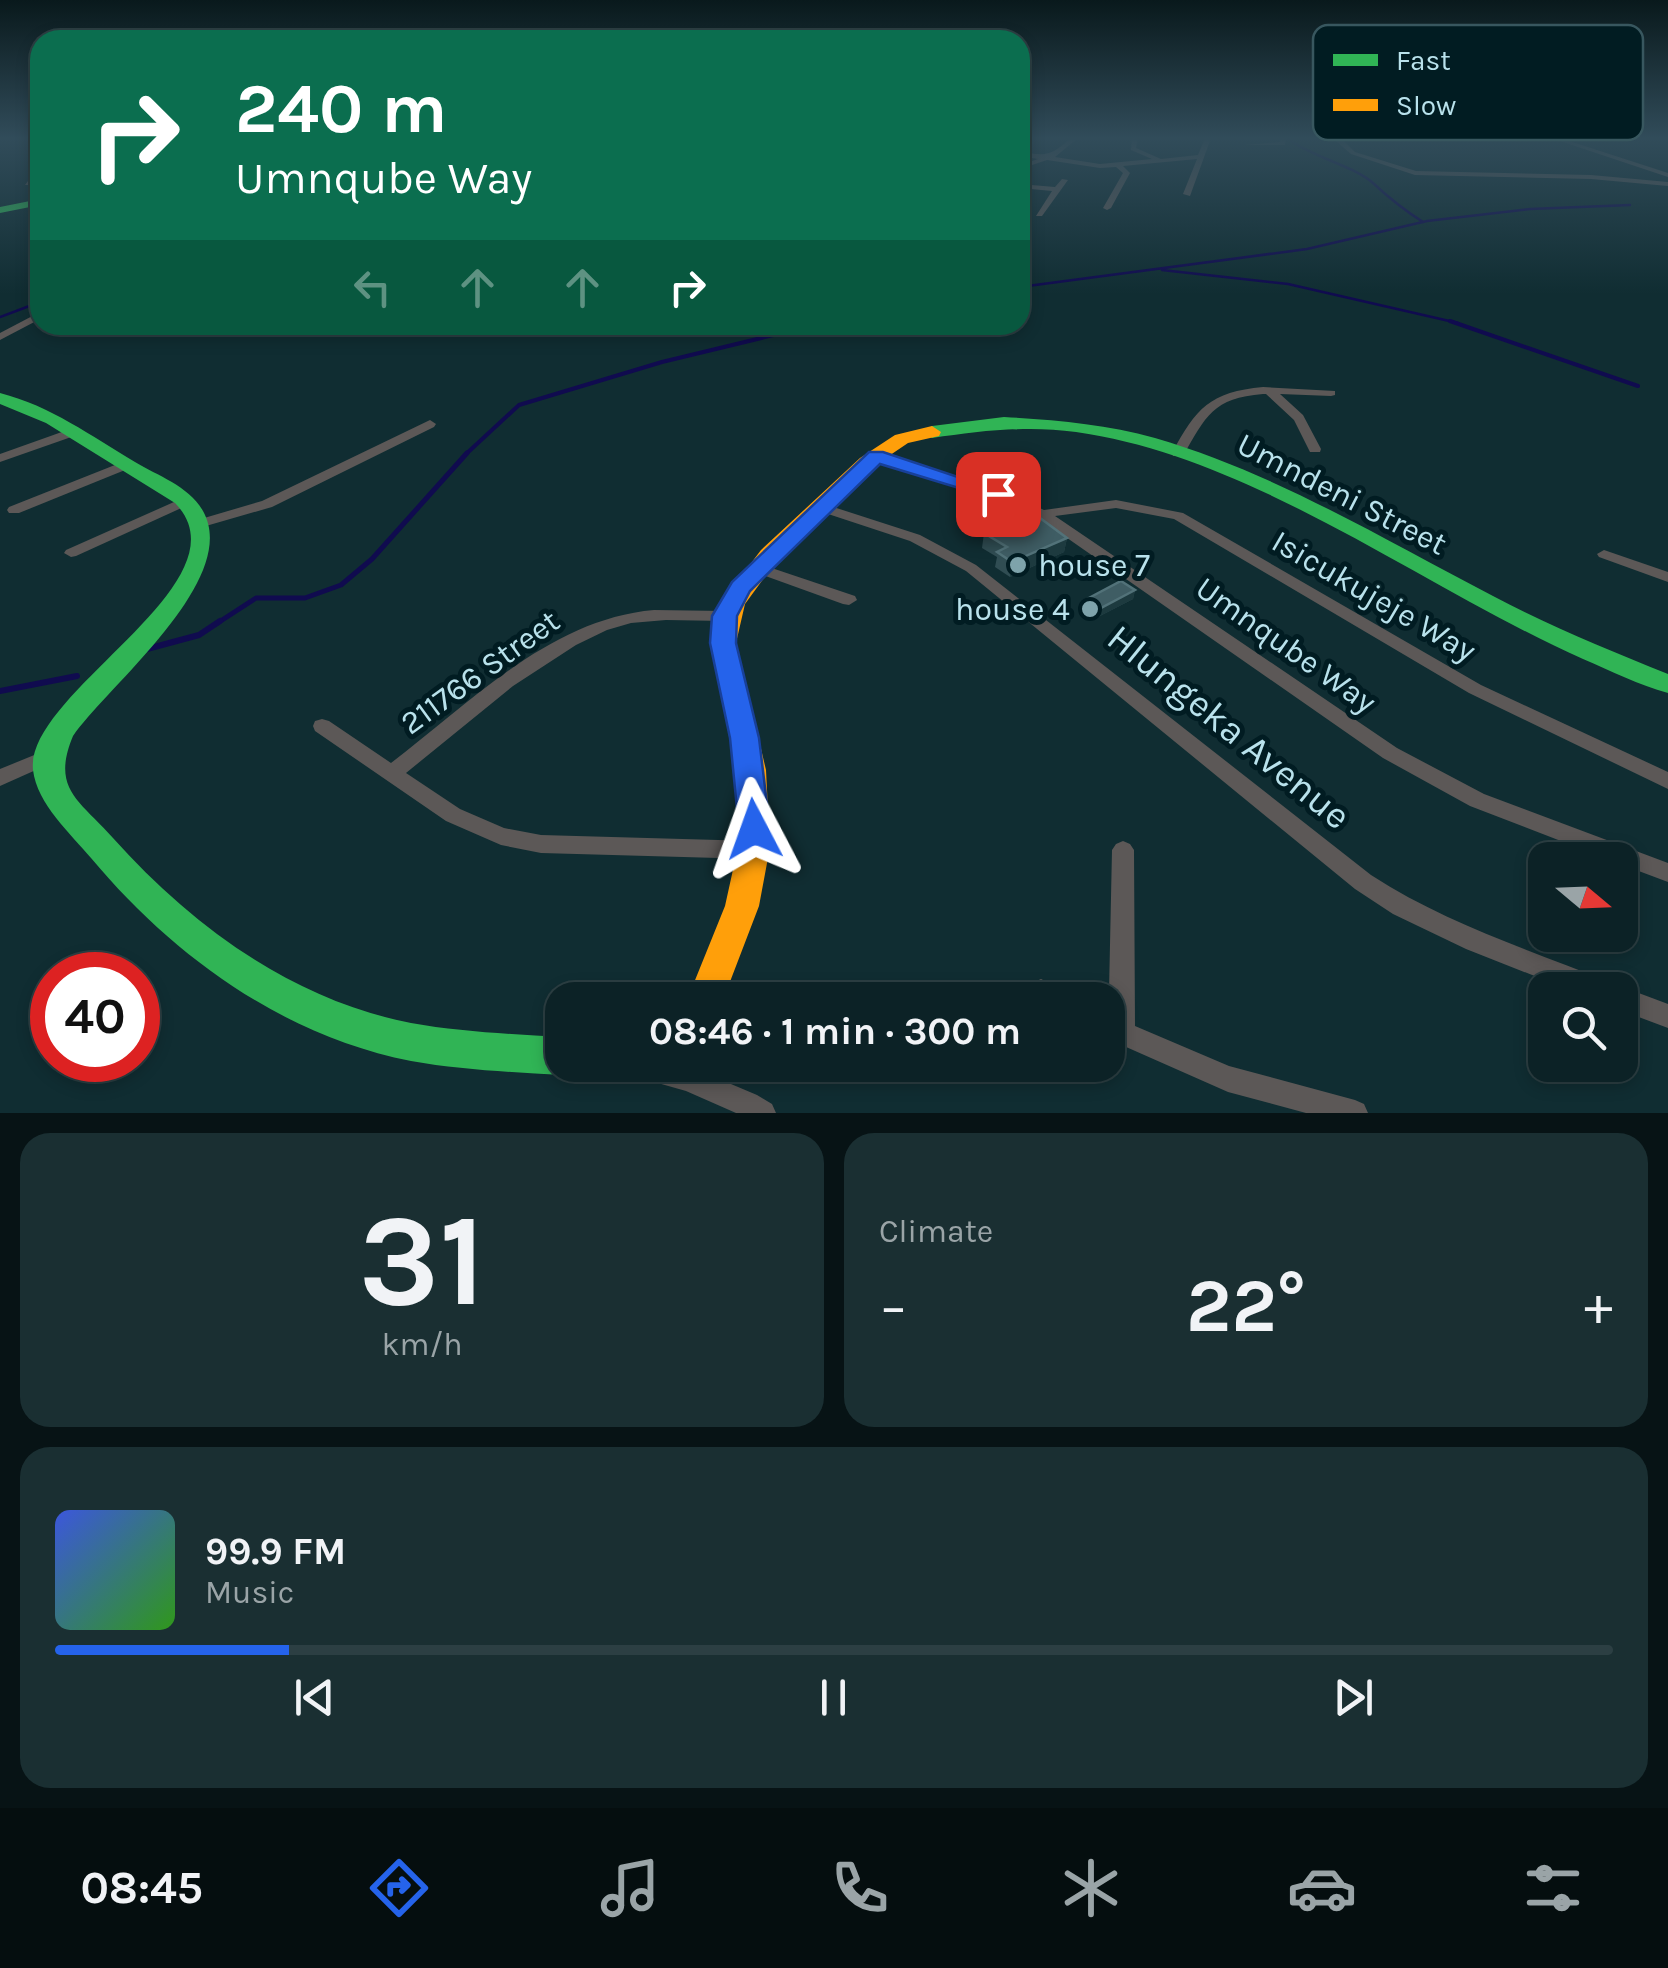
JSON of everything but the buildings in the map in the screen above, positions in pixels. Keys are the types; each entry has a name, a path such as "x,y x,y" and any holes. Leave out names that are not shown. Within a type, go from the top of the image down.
{"street":[{"path":"1039,214 1057,190"},
{"path":"1106,208 1116,190"},
{"path":"1187,194 1188,190"},
{"path":"0,210 30,194"},
{"path":"0,337 30,320"},
{"path":"1270,392 1298,418 1315,448"},
{"path":"1178,453 1209,406 1234,395 1331,393"},
{"path":"0,398 31,407 126,465 182,502 199,524 200,555 188,582 68,722 49,756 51,781 106,856 170,922 255,978 352,1026 390,1037 545,1054"},
{"name":"Umndeni Street","path":"724,616 757,568 876,456 898,441 930,430 1009,419 1058,423 1178,453 1251,479 1526,624 1668,684"},
{"path":"199,524 267,504 430,424"},
{"path":"0,458 72,432"},
{"name":"Umnqube Way","path":"876,456 964,482 1042,514 1406,762 1476,800 1668,872"},
{"path":"14,510 126,465"},
{"path":"71,553 182,502"},
{"name":"Isicukujeje Way","path":"1042,514 1116,504 1178,516 1474,690 1668,781"},
{"name":"Hlungeka Avenue","path":"821,507 915,538 971,568 1362,882 1401,907 1557,972"},
{"path":"1604,554 1668,577"},
{"path":"757,568 849,600"},
{"path":"712,982 741,908 754,850 755,809 723,643 724,616"},
{"name":"211766 Street","path":"392,772 539,660 583,634 628,618 724,616"},
{"path":"322,726 453,815 524,842 754,850"},
{"path":"0,778 49,756"},
{"path":"1117,982 1124,850"},
{"path":"1638,1005 1668,1016"},
{"path":"1125,1035 1228,1079 1355,1113"},
{"path":"706,1082 763,1113"}],"waterway":[{"path":"1380,190 1423,222"},
{"path":"1423,222 1530,209 1630,205"},
{"path":"1030,286 1307,249 1423,222"},
{"path":"1162,270 1288,284 1451,321"},
{"path":"0,317 30,306"},
{"path":"1451,321 1458,323"},
{"path":"1451,321 1638,386"},
{"path":"466,454 519,405 662,362 774,335"},
{"path":"216,624 256,598 305,598 341,585 372,559 466,454"},
{"path":"147,649 199,635 220,621"},
{"path":"0,691 77,676"}],"traffic: fast":[{"path":"0,210 30,204"},
{"path":"0,398 53,419 174,493 194,513 202,544 193,575 172,607 83,701 60,732 48,771 56,792 71,812 122,871 189,934 225,961 304,1007 410,1042 545,1055"},
{"path":"932,432 1004,422 1076,427 1149,443 1290,499 1509,614 1668,684"}],"traffic: slow":[{"path":"712,982 742,906 754,847 751,770 723,643 733,603 769,555 867,462 902,439 932,432"}],"place":[{"name":"house 7","path":"1018,565"},
{"name":"house 4","path":"1090,609"}],"route":[{"path":"754,829 755,809 744,738 723,643 724,616 740,587 876,456 998,494"}]}
